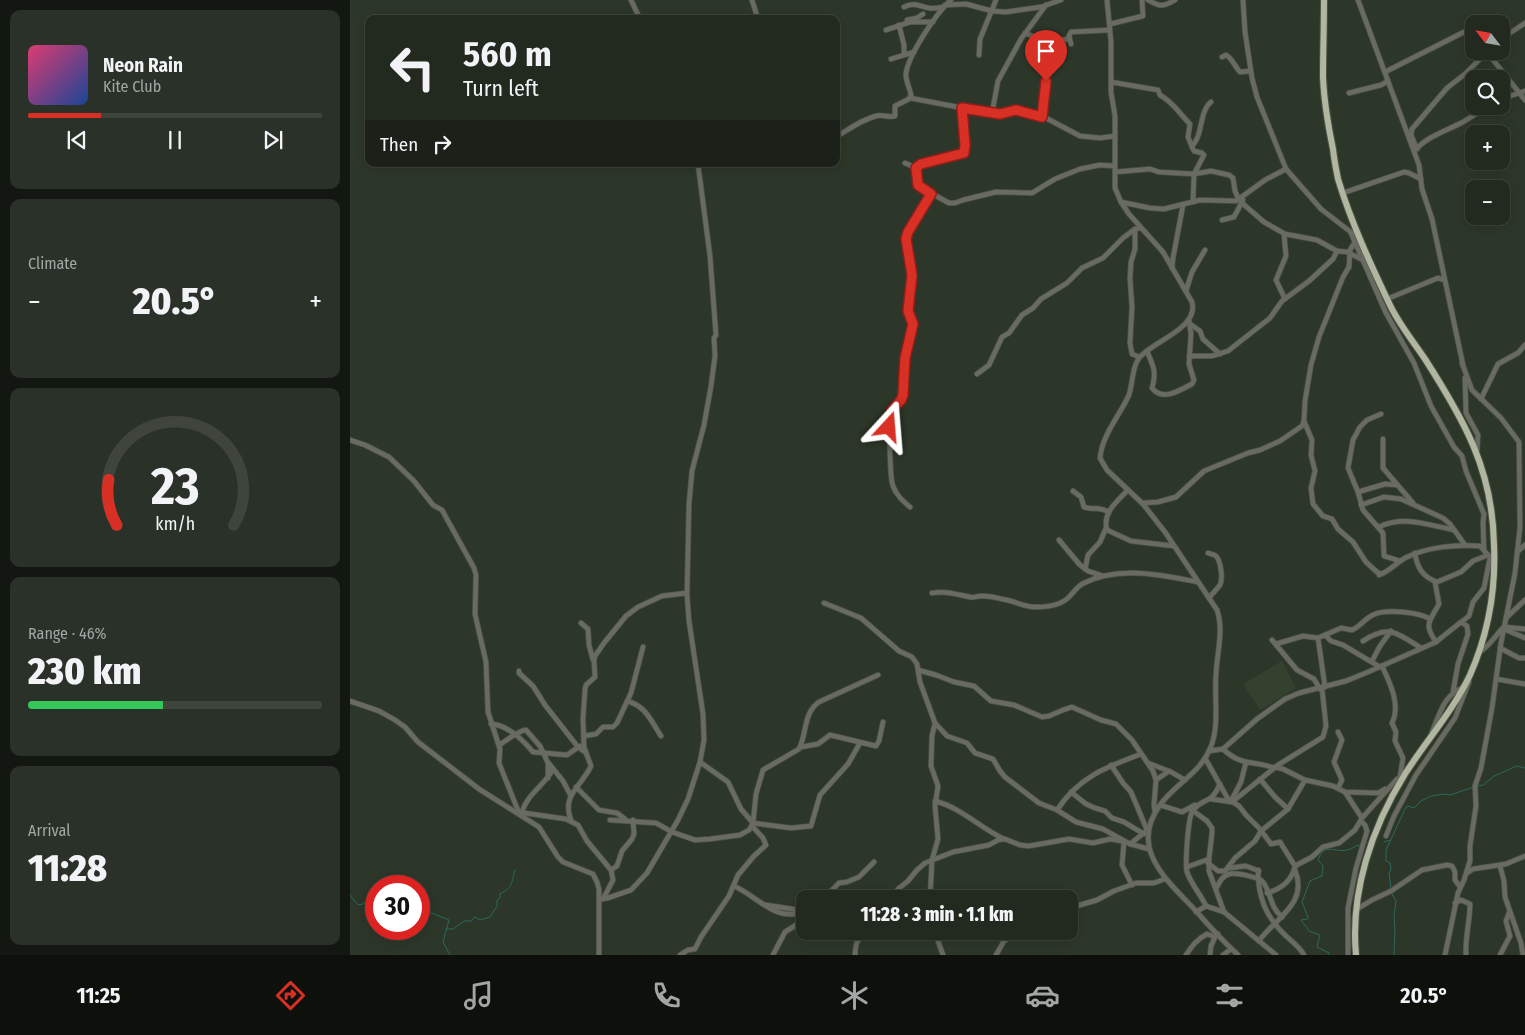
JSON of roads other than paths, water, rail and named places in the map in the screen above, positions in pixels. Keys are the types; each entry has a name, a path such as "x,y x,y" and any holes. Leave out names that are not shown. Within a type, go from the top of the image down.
{"highway":[{"path":"1324,0 1324,80 1328,122 1338,176 1357,239 1390,305 1450,397 1468,431 1477,453 1490,500 1493,524 1491,558 1492,597 1479,652 1464,686 1426,745 1401,777 1371,845 1362,875 1357,909 1356,955"}],"street":[{"path":"631,0 638,15"},
{"path":"752,0 757,15"},
{"path":"910,98 906,74 914,52 944,6 951,0"},
{"path":"979,55 980,39 996,0"},
{"path":"904,8 914,4 928,8 966,4 992,11 1006,12 1046,5 1061,0"},
{"path":"1107,0 1110,27 1110,82 1115,136 1115,188 1121,202 1163,252 1193,306 1190,321 1189,356 1193,382 1172,394 1166,395 1152,389 1154,366 1147,351"},
{"path":"1046,81 1056,58 1056,44 1061,40 1070,42 1069,35 1071,32 1110,27 1143,15 1142,0"},
{"path":"1148,0 1160,6 1168,5 1175,0"},
{"path":"1243,0 1250,70 1257,98 1286,169 1316,205 1357,239 1363,260 1386,313 1414,363 1431,406 1454,447 1462,456 1466,471 1484,514 1484,550"},
{"path":"1358,0 1407,135 1416,151"},
{"path":"992,113 998,81 1025,34 1046,5"},
{"path":"907,23 907,20 917,18 928,8"},
{"path":"923,14 924,21"},
{"path":"886,30 907,23 934,22"},
{"path":"1510,34 1525,23"},
{"path":"899,25 904,45 904,54"},
{"path":"1385,72 1465,32"},
{"path":"1025,34 1037,38 1044,45 1046,81 1042,117"},
{"path":"891,59 914,52"},
{"path":"1222,57 1226,55 1229,57 1234,67 1240,72 1250,70"},
{"path":"1477,453 1478,435 1466,413 1466,381 1432,219 1422,189 1412,129 1447,88 1466,74 1479,60"},
{"path":"1494,60 1522,91 1525,100"},
{"path":"1349,93 1381,85 1388,81"},
{"path":"1110,82 1158,90 1160,95 1166,98 1176,110 1181,112 1190,124 1188,137 1192,147 1194,151 1204,155 1194,174 1193,202"},
{"path":"1510,96 1522,91"},
{"path":"840,134 868,119 881,115 894,117 896,114 895,106 910,98 992,113 1004,113 1014,110 1042,117 1080,136 1100,138 1115,136"},
{"path":"1192,147 1198,138 1202,118 1208,104 1211,102"},
{"path":"916,168 921,164 964,153 962,108"},
{"path":"1416,151 1424,142 1474,115"},
{"path":"905,163 916,168"},
{"path":"916,168 918,185 948,204 996,192 1032,193 1055,179 1080,169 1100,165 1115,169 1194,174 1211,171 1230,175 1233,178 1236,194 1264,222 1284,234 1317,240 1336,251 1347,252 1363,260"},
{"path":"601,899 631,890 639,883 660,854 688,799 700,762 704,740 703,714 689,621 687,593 689,504 692,471 707,409 713,368 714,338 716,335 709,246 698,167"},
{"path":"1222,220 1234,217 1242,200 1266,180 1286,169"},
{"path":"1343,193 1404,172 1421,179"},
{"path":"910,507 901,499 892,486 889,427 892,410 903,395 905,358 913,324 908,311 912,275 907,237 931,194"},
{"path":"1121,202 1157,209 1204,200 1226,202 1242,200"},
{"path":"1172,268 1183,205"},
{"path":"977,374 989,364 1003,336 1009,333 1022,316 1033,308 1041,298 1068,282 1082,268 1103,258 1123,238 1135,229 1141,228"},
{"path":"1135,229 1135,249 1130,270 1132,299 1130,343 1132,354 1139,357"},
{"path":"1284,234 1286,256 1276,280 1285,299"},
{"path":"1357,239 1350,250 1349,267 1321,330 1312,360 1305,401 1304,421 1312,440 1311,454 1315,471 1311,491 1314,507 1323,516 1332,518 1338,529 1353,542 1366,562 1380,575 1415,553 1465,545 1480,546 1491,558"},
{"path":"1186,291 1192,272 1205,250"},
{"path":"1189,356 1220,354 1228,351 1266,321 1285,299 1309,281 1333,259 1336,251"},
{"path":"1388,299 1438,278 1444,280"},
{"path":"1190,321 1200,332 1203,339 1220,354"},
{"path":"1130,844 1147,830 1160,805 1172,790 1185,780 1205,758 1209,751 1215,728 1216,675 1220,624 1218,612 1174,546 1142,503 1105,468 1100,458 1100,450 1130,392 1139,357 1190,321"},
{"path":"1480,399 1498,364 1518,353 1525,345"},
{"path":"1444,955 1455,903 1470,861 1470,846 1476,806 1475,786 1481,768 1496,679 1517,552 1520,518 1519,442 1501,418 1480,399 1469,385 1462,363"},
{"path":"1381,414 1366,420 1360,427 1354,440 1348,468 1358,492 1362,510 1380,527 1383,535 1384,556 1400,561"},
{"path":"1142,503 1158,502 1176,497 1204,471 1280,442 1299,429 1304,421"},
{"path":"1383,439 1382,466 1414,505"},
{"path":"350,440 384,454 409,476 433,505 442,510 464,554 474,568 476,582 474,593 475,614 486,662 488,712 499,745 499,763 520,812"},
{"path":"1358,492 1385,484 1397,485"},
{"path":"1085,569 1088,555 1100,542 1106,528 1109,512 1128,490"},
{"path":"1073,491 1081,497 1084,507 1099,507 1109,512"},
{"path":"1361,505 1389,497 1399,499 1443,518 1465,545"},
{"path":"1520,518 1525,508"},
{"path":"1380,527 1391,522 1408,521 1454,530"},
{"path":"1106,528 1131,541 1174,546"},
{"path":"1059,540 1080,565 1085,569 1104,576"},
{"path":"1517,552 1525,545"},
{"path":"1415,553 1422,574 1435,582 1439,604 1430,619 1429,631 1436,642"},
{"path":"1208,554 1218,558 1221,580 1209,598"},
{"path":"1435,582 1457,574 1474,561 1491,558"},
{"path":"1209,751 1223,749 1276,704 1293,695 1346,681 1436,642 1468,616 1473,602 1484,588 1491,558"},
{"path":"932,593 950,592 970,597 984,596 1036,608 1065,601 1082,584 1104,576 1128,572 1175,577 1198,582"},
{"path":"594,661 604,643 632,610 662,596 687,593"},
{"path":"1506,618 1525,600"},
{"path":"824,604 861,618 899,651 916,661 920,682 935,723 947,736 967,743 975,753 993,759 1000,771 1039,803 1058,810 1076,822 1103,829 1130,844 1149,848"},
{"path":"1322,688 1314,679 1297,670 1274,642 1303,636 1318,638 1337,628 1355,629 1379,613 1411,612 1424,615 1430,619"},
{"path":"571,820 568,811 571,796 591,766 584,745 583,719 586,685 595,677 594,661 589,645 588,629 581,623"},
{"path":"1454,692 1458,664 1468,634 1467,626 1463,623 1459,624"},
{"path":"1504,628 1525,638"},
{"path":"1479,652 1484,650 1495,635 1504,628 1525,628"},
{"path":"1372,661 1380,646 1392,631"},
{"path":"1363,641 1378,633 1392,631 1421,648"},
{"path":"1267,892 1283,886 1295,868 1323,847 1339,843 1354,830 1401,777 1403,758 1395,741 1396,732 1392,723 1396,708 1390,683 1381,666 1343,645 1331,642 1325,634"},
{"path":"1160,805 1182,812 1212,799 1231,801 1275,768 1323,737 1326,726 1318,638"},
{"path":"584,736 596,734 601,728 613,727 627,701 639,666 643,647"},
{"path":"1500,648 1519,658 1525,658"},
{"path":"519,670 519,673 533,686 578,747 586,753"},
{"path":"918,670 972,686 991,701 1014,705 1042,717 1069,707 1118,725 1136,744 1140,754 1153,771 1156,780 1155,812"},
{"path":"1386,836 1394,816 1416,776 1455,718 1467,689 1471,673"},
{"path":"801,747 805,725 814,706 878,675"},
{"path":"1496,679 1525,684"},
{"path":"1426,745 1443,704 1454,692 1464,686"},
{"path":"350,700 379,711 395,720 423,746 444,760 478,789 520,812 539,827 558,857 564,862 593,874 599,886 601,899 599,955"},
{"path":"627,701 637,705 648,714 661,736"},
{"path":"610,820 633,820 661,825 672,832 695,840 740,835 752,824 756,794 763,770 801,747 818,744 830,735 848,738 873,746 878,744 883,722"},
{"path":"930,890 932,860 938,839 936,801 938,786 932,766 932,736 935,723"},
{"path":"492,724 503,726 527,744 532,752 567,755 584,745"},
{"path":"499,745 516,736 520,731 526,730 535,739 544,753 548,764 548,778"},
{"path":"1338,732 1342,740 1334,762 1342,784 1338,788"},
{"path":"752,824 791,828 811,826 820,795 848,764 860,743"},
{"path":"1223,749 1234,758 1283,769 1306,780 1333,786 1345,792 1378,793 1401,777"},
{"path":"1058,810 1071,792 1101,770 1140,754"},
{"path":"1205,758 1228,798 1239,806 1271,844 1280,842 1295,868 1298,881 1296,896 1288,910 1259,942"},
{"path":"680,955 688,950 695,949 700,936 725,902 740,872 766,845 763,838 741,809 728,782 700,762"},
{"path":"1146,762 1185,780"},
{"path":"1231,801 1241,782 1246,762"},
{"path":"548,764 564,781 571,796"},
{"path":"1111,765 1131,792 1147,830 1152,858 1166,879 1238,955"},
{"path":"520,812 527,800 554,769"},
{"path":"1156,780 1169,771"},
{"path":"1260,779 1275,798 1288,809"},
{"path":"1228,869 1235,858 1255,841 1261,831 1288,809 1306,780"},
{"path":"1212,799 1220,784"},
{"path":"576,787 599,810 617,813 626,820"},
{"path":"1071,792 1086,804 1105,811 1112,818 1147,830"},
{"path":"1345,792 1365,825 1367,832 1356,868 1348,908 1348,955"},
{"path":"936,801 962,812 1005,840 1020,845 1029,846 1069,838 1093,843 1110,839 1123,841"},
{"path":"1202,803 1192,810 1188,821 1186,867 1188,874 1206,906 1224,912 1276,955"},
{"path":"1192,810 1207,821 1212,828 1208,861 1210,878 1224,912"},
{"path":"520,812 571,820 578,825 587,842 611,870 613,880 601,899"},
{"path":"611,870 617,866 622,851 632,839 634,834 633,820"},
{"path":"897,890 908,881 920,866 932,860 952,852 986,846 998,840 1005,840"},
{"path":"1123,841 1122,865 1132,885"},
{"path":"1466,874 1473,870 1500,866 1525,856"},
{"path":"1186,867 1208,861"},
{"path":"1208,861 1218,870 1222,871 1241,865 1258,870 1260,896 1266,911 1284,934 1299,946 1304,955"},
{"path":"832,890 839,883 859,877 874,862"},
{"path":"1357,909 1391,891 1415,874 1442,866 1452,866 1455,872 1454,880 1460,887"},
{"path":"1500,866 1504,881 1504,897 1521,943 1523,955"},
{"path":"1216,889 1224,877 1231,873 1260,880 1274,909 1282,917"},
{"path":"1078,906 1094,902 1132,885 1154,883 1166,879"},
{"path":"734,886 746,891 765,904 796,909"},
{"path":"1455,903 1461,900 1470,904 1466,955"},
{"path":"1196,912 1206,906"},
{"path":"1500,955 1510,936 1506,920 1509,913"},
{"path":"773,955 785,932 796,925"},
{"path":"1186,955 1191,946 1203,936 1207,934 1217,935"},
{"path":"1210,955 1211,946 1217,935"},
{"path":"855,955 858,940"},
{"path":"939,940 943,955"},
{"path":"996,955 1006,940"},
{"path":"1223,955 1231,949"}],"waterway":[{"path":"1478,786 1483,785 1494,776 1517,766 1525,768"},
{"path":"1391,889 1389,873 1391,870 1390,863 1386,861 1386,850 1406,807 1414,808 1421,801 1431,796 1450,795 1474,787"},
{"path":"1384,842 1390,840"},
{"path":"1329,955 1329,953 1317,947 1320,935 1309,931 1301,920 1308,919 1302,902 1310,881 1322,876 1323,866 1318,860 1324,851 1331,849 1343,851 1359,845"},
{"path":"446,929 453,929 464,921 471,921 475,917 480,920 490,917 497,906 500,894 508,889 511,884 515,870"},
{"path":"1391,892 1396,901 1394,955"},
{"path":"350,895 358,905 365,902"},
{"path":"430,912 449,920 443,942 450,955"}]}
